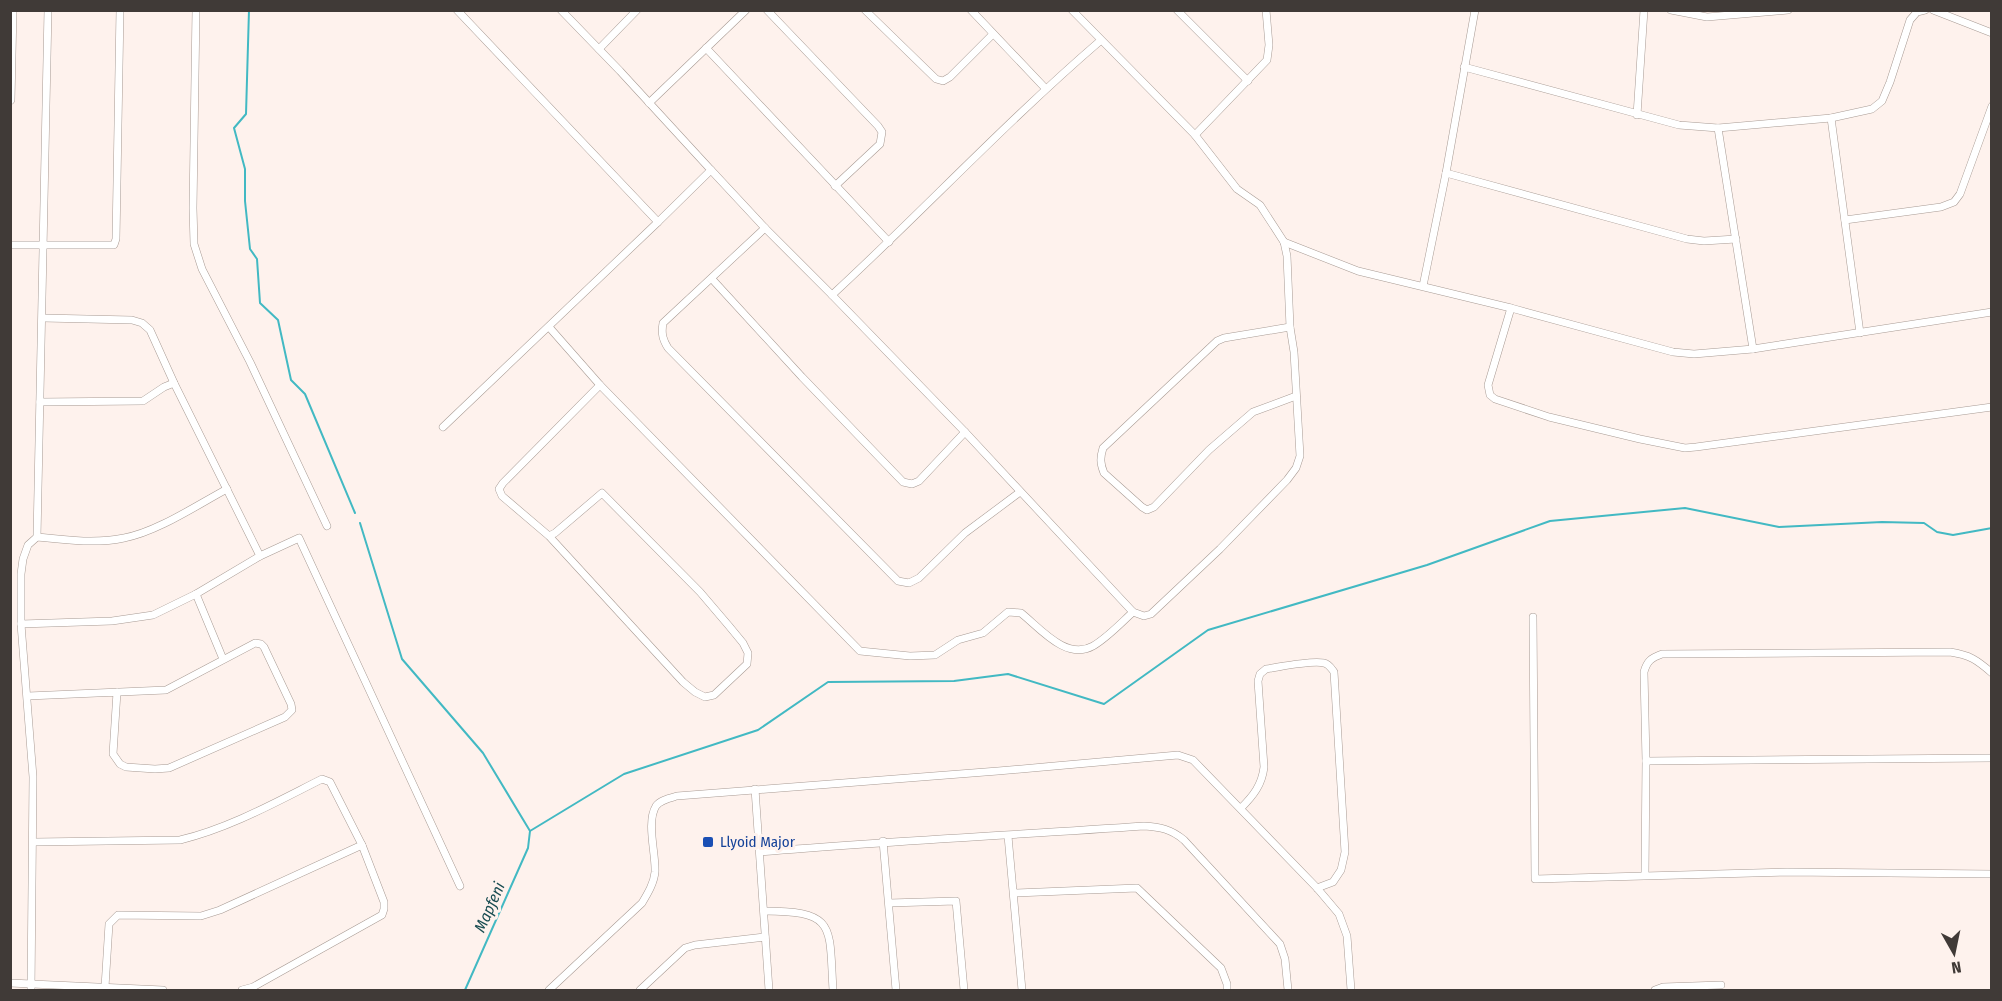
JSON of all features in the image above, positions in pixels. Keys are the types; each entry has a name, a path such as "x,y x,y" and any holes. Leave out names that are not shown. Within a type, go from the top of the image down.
{"street":[{"path":"10,100 12,10"},
{"path":"37,537 48,10"},
{"path":"10,245 43,247 114,245 116,239 120,10"},
{"path":"196,10 194,244 202,269 250,362 327,526"},
{"path":"457,10 658,222"},
{"path":"561,10 765,228 964,432 1133,612 1144,616 1150,614 1220,549 1296,468 1299,456 1287,256 1284,242 1260,205 1237,189 1195,135 1071,10"},
{"path":"599,49 637,10"},
{"path":"648,103 746,10"},
{"path":"767,10 882,132 880,144 835,186"},
{"path":"865,10 936,80 943,81 950,77 993,34"},
{"path":"971,10 1045,88"},
{"path":"1177,10 1248,81"},
{"path":"1195,135 1267,60 1269,45 1266,10"},
{"path":"1424,286 1475,10"},
{"path":"1637,115 1644,10"},
{"path":"1671,10 1707,17 1788,10"},
{"path":"1464,67 1679,125 1718,128 1831,118 1872,109 1882,101 1910,20 1917,12 1925,10"},
{"path":"1933,10 1992,33"},
{"path":"832,295 1045,88 1100,41"},
{"path":"706,48 889,242"},
{"path":"1845,220 1941,207 1954,202 1960,194 1992,106"},
{"path":"1831,118 1860,333"},
{"path":"1718,128 1753,349"},
{"path":"443,427 711,170"},
{"path":"1446,173 1687,239 1704,241 1736,239"},
{"path":"765,228 663,323 663,341 668,348 898,581 909,583 919,578 965,533 1020,492"},
{"path":"1284,242 1358,271 1511,308 1673,352 1694,354 1753,349 1992,312"},
{"path":"712,279 903,482 912,484 919,482 964,432"},
{"path":"1511,308 1488,385 1490,395 1549,417 1670,446 1696,447 1992,407"},
{"path":"43,318 132,320 142,323 150,330 260,556"},
{"path":"549,327 600,385 860,651 910,656 935,655 958,640 983,633 1008,612 1021,613 1060,644 1071,650 1080,650 1093,646 1133,612"},
{"path":"1290,327 1217,341 1103,448 1100,458 1101,466 1104,473 1147,510 1154,507 1209,450 1253,412 1296,396"},
{"path":"40,402 143,401 174,383"},
{"path":"549,536 602,493 700,592 729,626 748,653 747,664 714,694 705,697 695,692 683,682 549,536 502,496 499,489 502,483 600,385"},
{"path":"31,987 33,777 21,624 21,574 28,545 37,537 75,540 123,539 145,532 227,489"},
{"path":"21,624 112,621 153,615 196,594 260,556 300,538 460,886"},
{"path":"196,594 223,659"},
{"path":"1533,617 1536,879 1787,872 1992,874"},
{"path":"28,696 117,692 166,690 255,643 261,644 292,710 285,717 169,768 126,767 113,754 117,692"},
{"path":"1644,875 1646,761 1644,672 1652,657 1662,654 1950,652 1966,654 1992,673"},
{"path":"1241,808 1257,790 1263,776 1258,681 1260,674 1266,669 1295,665 1314,663 1329,665 1334,672 1345,852 1341,870 1333,882 1317,888"},
{"path":"549,990 642,903 655,873 653,814 657,805 677,796 1178,755 1193,760 1317,888 1339,914 1347,936 1351,990"},
{"path":"1646,761 1992,758"},
{"path":"34,842 180,840 245,817 322,779 330,782 362,845 384,902 382,915 253,987 242,990"},
{"path":"755,789 769,990"},
{"path":"760,852 883,841 1008,836 1144,826 1162,827 1174,832 1184,840 1280,944 1285,959 1288,990"},
{"path":"1008,836 1022,990"},
{"path":"883,841 896,990"},
{"path":"105,987 109,924 118,915 201,916 220,910 362,845"},
{"path":"1014,893 1137,888 1221,968 1227,990"},
{"path":"889,903 956,901 964,990"},
{"path":"764,911 811,915 825,926 830,947 833,990"},
{"path":"640,990 685,948 765,937"},
{"path":"10,982 31,987 163,990"},
{"path":"1655,990 1663,987 1721,985"}],"waterway":[{"path":"249,10 246,114 234,128 245,169 245,201 250,249 257,259 260,303 278,320 291,380 305,394 355,513"},
{"path":"530,831 624,774 758,730 828,682 954,681 1008,674 1104,704 1208,630 1427,565 1550,521 1685,508 1779,527 1882,522 1924,523 1937,532 1953,535 1992,528"},
{"path":"360,523 402,659 483,753 530,831"},
{"name":"Mapfeni","path":"465,990 528,848 530,831"}],"place":[{"name":"Llyoid Major","path":"708,842"}]}
